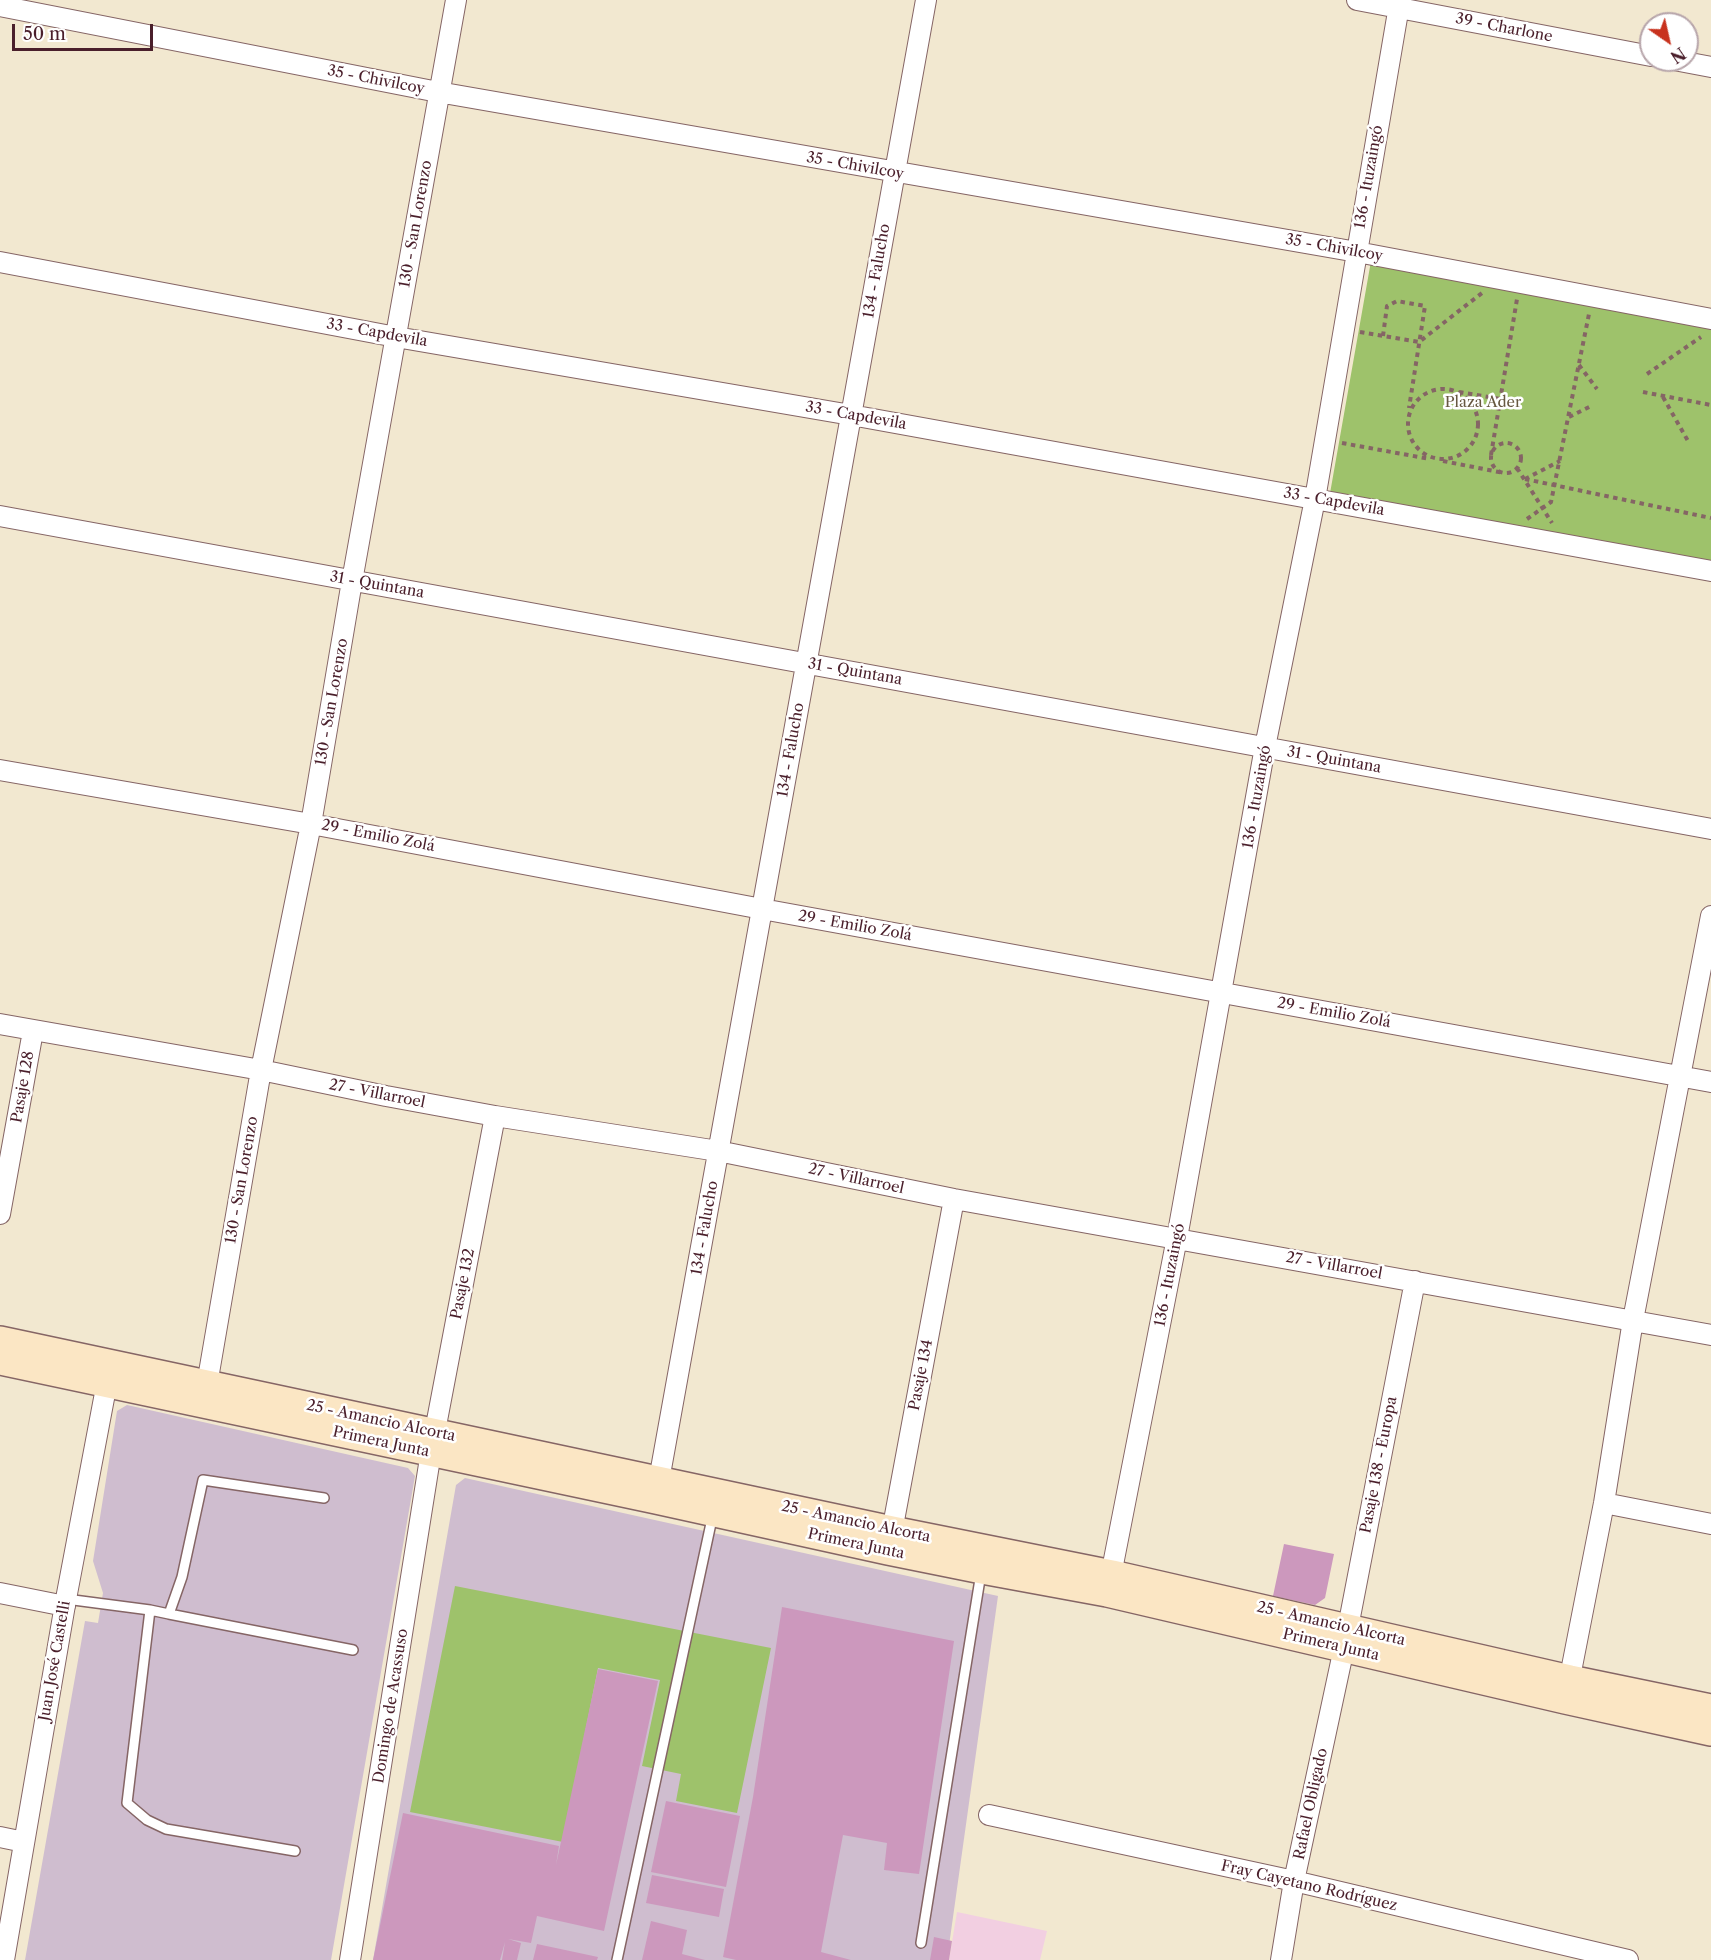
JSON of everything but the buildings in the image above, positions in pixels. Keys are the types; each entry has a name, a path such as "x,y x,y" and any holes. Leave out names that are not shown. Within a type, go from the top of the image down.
{"main road":[{"path":"0,1340 108,1374"},
{"name":"Primera Junta","path":"0,1361 108,1374 433,1442 658,1490 714,1513 890,1540 982,1570 1110,1584"},
{"name":"25 - Amancio Alcorta","path":"658,1490 1110,1584 1568,1689 1711,1708"},
{"path":"1568,1689 1711,1732"}],"street":[{"name":"130 - San Lorenzo","path":"206,1394 261,1070 312,824 352,581 456,0"},
{"name":"134 - Falucho","path":"658,1490 926,0"},
{"name":"39 - Charlone","path":"1357,0 1400,4 1639,54"},
{"name":"136 - Ituzaingó","path":"1110,1584 1177,1239 1265,747 1315,499 1400,4"},
{"name":"35 - Chivilcoy","path":"0,6 438,92 1357,252 1706,327"},
{"name":"33 - Capdevila","path":"0,262 396,337 851,415 1711,571"},
{"name":"31 - Quintana","path":"0,516 1711,829"},
{"name":"29 - Emilio Zolá","path":"0,770 312,824 762,909 1711,1082"},
{"path":"1568,1689 1604,1503 1634,1320 1711,916"},
{"name":"27 - Villarroel","path":"0,1024 261,1070 495,1116 718,1151 954,1199 1711,1335"},
{"name":"Pasaje 128","path":"0,1214 33,1030"},
{"name":"Pasaje 132","path":"433,1442 495,1116"},
{"name":"Pasaje 134","path":"890,1540 954,1199"},
{"name":"Pasaje 138 - Europa","path":"1346,1638 1414,1281"},
{"name":"Juan José Castelli","path":"4,1960 108,1374"},
{"name":"Domingo de Acassuso","path":"350,1960 433,1442"},
{"path":"1604,1503 1711,1524"},
{"path":"0,1593 66,1602"},
{"name":"Rafael Obligado","path":"1281,1960 1294,1881 1346,1638"},
{"name":"Fray Cayetano Rodríguez","path":"989,1815 1294,1881 1628,1960"},
{"path":"0,1837 24,1842"}],"lane":[{"path":"169,1614 182,1577 203,1480 324,1498"},
{"path":"617,1960 714,1513"},
{"path":"921,1943 982,1570"},
{"path":"66,1602 150,1610 353,1650"},
{"path":"150,1610 127,1803 147,1820 166,1828 295,1851"}],"path":[{"path":"1344,330 1419,342 1487,289"},
{"path":"1504,473 1492,465 1491,455 1517,298"},
{"path":"1383,336 1387,306 1397,301 1425,306 1407,429 1418,450 1438,460 1461,455 1476,437 1477,414 1472,403 1453,390"},
{"path":"1520,525 1551,502 1590,309"},
{"path":"1647,375 1706,327"},
{"path":"1579,364 1597,388"},
{"path":"1408,417 1419,397 1430,391 1453,390 1500,399"},
{"path":"1643,392 1711,405"},
{"path":"1663,396 1688,441"},
{"path":"1568,417 1593,405"},
{"path":"1339,443 1504,473 1517,468 1520,454 1515,446 1500,444 1491,455"},
{"path":"1525,479 1560,461"},
{"path":"1517,468 1557,531"},
{"path":"1525,479 1711,518"}],"shaded area":[{"path":"127,1405 408,1468 415,1476 331,1960 25,1960 85,1621 98,1623 103,1593 93,1561 117,1411"},
{"path":"465,1478 998,1596 947,1960 373,1960 456,1485"},
{"path":"957,1912 1047,1931 1040,1960 949,1960"}],"green space":[{"name":"Plaza Ader","path":"1371,261 1711,319 1711,564 1329,499"},
{"path":"455,1586 771,1648 737,1813 676,1801 681,1774 642,1766 660,1680 598,1668 563,1842 410,1812"}]}
